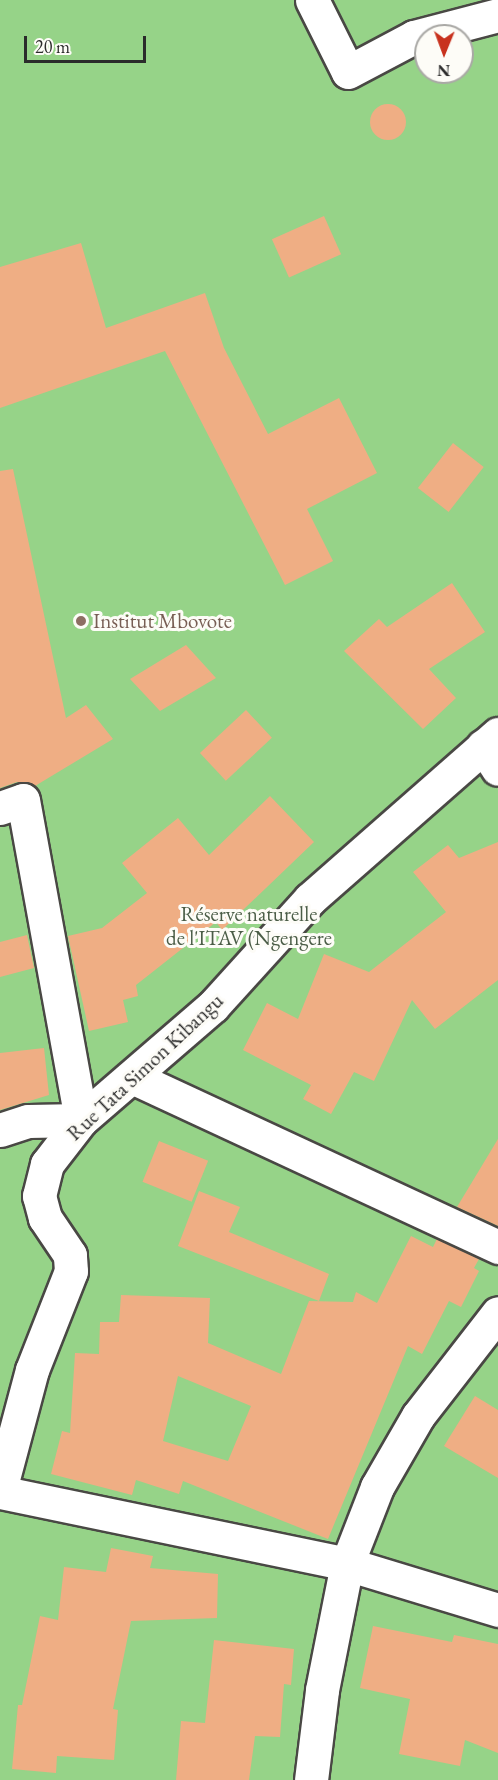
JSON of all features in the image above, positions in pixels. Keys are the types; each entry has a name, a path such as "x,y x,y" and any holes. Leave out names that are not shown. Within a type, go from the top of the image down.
{"street":[{"path":"312,0 348,72 414,37 498,15"},
{"name":"Rue Tata Simon Kibangu","path":"0,1491 32,1370 71,1271 70,1255 45,1218 39,1196 47,1164 81,1120 213,1006 310,899 493,750"},
{"path":"0,808 23,800 81,1120 28,1121 0,1130"},
{"path":"132,1077 498,1247"},
{"path":"311,1780 322,1690 347,1564 377,1487 418,1416 498,1313"},
{"path":"0,1491 347,1564 498,1610"}],"green space":[{"name":"Réserve naturelle de l'ITAV (Ngengere","path":"0,0 498,0 498,1780 0,1780"}],"building":[{"path":"388,104 400,110 406,122 400,134 388,140 376,134 370,122 376,110"},
{"path":"324,216 341,254 289,278 272,239"},
{"path":"81,243 106,328 205,293 224,348 268,434 339,398 377,473 307,509 333,561 285,585 165,351 0,408 0,267"},
{"path":"453,443 484,467 449,512 418,488"},
{"path":"13,469 66,718 86,705 113,739 35,786 17,782 0,788 0,471"},
{"path":"452,583 485,632 429,669 456,698 423,729 344,651 379,619 387,627"},
{"path":"186,645 216,678 160,711 130,679"},
{"path":"246,710 272,738 226,781 200,753"},
{"path":"270,796 314,842 222,930 216,922 136,985 138,996 123,1000 128,1022 89,1031 68,936 102,928 147,893 122,863 178,818 209,855"},
{"path":"498,842 498,980 435,1029 412,1000 374,1081 354,1072 331,1114 303,1099 311,1085 243,1050 267,1003 298,1019 324,954 369,972 446,912 413,872 448,845 459,858"},
{"path":"27,935 34,968 0,977 0,942"},
{"path":"44,1048 49,1095 0,1110 0,1053"},
{"path":"498,1139 498,1226 457,1207"},
{"path":"159,1141 208,1161 192,1202 143,1182"},
{"path":"199,1191 240,1207 229,1232 329,1274 319,1301 178,1246"},
{"path":"411,1236 433,1247 437,1239 479,1259 474,1268 479,1271 461,1307 449,1301 422,1354 408,1346 328,1539 183,1481 179,1494 136,1480 132,1495 51,1474 62,1431 70,1433 75,1353 99,1354 100,1322 119,1322 121,1295 210,1298 208,1343 281,1374 309,1301 353,1302 356,1292 377,1303","holes":["178,1376 251,1406 228,1461 163,1441"]},
{"path":"475,1396 498,1410 498,1478 444,1446"},
{"path":"111,1548 153,1556 150,1568 218,1574 217,1618 131,1621 113,1709 118,1710 114,1760 57,1756 56,1773 12,1769 18,1705 22,1705 40,1616 58,1620 64,1567 106,1572"},
{"path":"373,1626 452,1642 454,1635 498,1644 498,1753 465,1740 460,1766 399,1754 410,1699 360,1688"},
{"path":"214,1640 294,1649 291,1685 284,1684 280,1737 255,1736 249,1780 176,1780 181,1721 205,1723"}],"place":[{"name":"Institut Mbovote","path":"81,621"}]}
